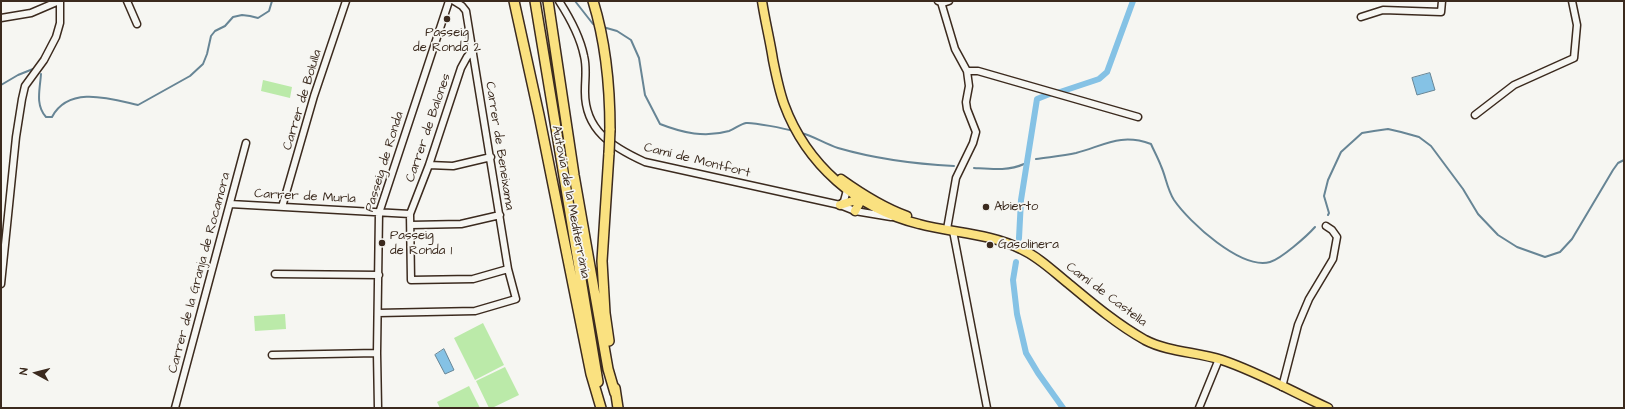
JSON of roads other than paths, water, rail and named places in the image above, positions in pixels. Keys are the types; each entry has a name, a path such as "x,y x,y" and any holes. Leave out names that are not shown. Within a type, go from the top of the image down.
{"highway":[{"path":"535,1 597,370 601,408"},
{"path":"548,1 574,176 608,369 615,393"},
{"name":"Autovia de la Mediterrània","path":"593,1 605,53 610,99 609,153 602,261 605,313 618,408"},
{"name":"Autovia de la Mediterrània","path":"514,4 591,374 601,408"}],"main road":[{"name":"Camí de Castella","path":"762,1 779,87 790,119 822,168 847,190 861,200 895,215 928,222 938,228 994,240 1020,248 1052,269 1126,329 1148,341 1206,355 1246,369 1328,408"},
{"name":"Camí de Castella","path":"812,154 837,176 895,215"},
{"path":"837,176 859,196 861,200"},
{"path":"840,205 861,200"},
{"path":"856,211 861,200"}],"street":[{"path":"1,18 31,12 60,1 60,23 52,46 25,86 16,137 1,284"},
{"path":"127,1 137,24"},
{"name":"Carrer de Bolulla","path":"282,207 314,96 346,1"},
{"name":"Passeig de Ronda","path":"378,408 377,353 379,213 449,1"},
{"name":"Carrer de Beneixama","path":"378,313 475,311 516,299 508,269 491,157 466,11 462,6 454,1"},
{"name":"Camí de Montfort","path":"559,1 579,36 584,57 586,108 594,126 617,148 645,162 840,205 856,211 895,215"},
{"path":"950,1 943,3 939,2 955,49 967,71 969,86 966,102 967,109 976,132 973,143 956,178 950,230 988,408"},
{"path":"1361,17 1383,10 1441,12 1442,1"},
{"path":"1475,115 1514,85 1574,58 1577,25 1572,1"},
{"name":"Carrer de Balones","path":"473,50 461,68 429,165 410,214 411,280 473,280 508,269"},
{"path":"967,71 978,71 1138,117"},
{"name":"Carrer de la Granja de Rocamora","path":"175,408 246,143"},
{"path":"429,165 453,166 491,157"},
{"path":"840,205 844,201 847,190"},
{"name":"Carrer de Murla","path":"230,204 379,213"},
{"path":"379,213 410,214"},
{"path":"411,225 461,224 500,216"},
{"path":"1282,387 1298,325 1309,299 1333,260 1338,237 1326,226"},
{"path":"275,274 379,274"},
{"path":"272,355 377,353"},
{"path":"1199,408 1218,359"}],"water":[{"path":"1430,73 1435,90 1417,95 1412,78"},
{"path":"444,349 454,370 445,374 435,355"}],"waterway":[{"path":"41,74 39,102 40,107 46,117 52,117 59,107 69,101 80,98 103,98 138,105 190,76 203,64 211,36 215,31 225,26 233,17 242,15 258,18 269,11 272,1"},
{"path":"575,1 593,24 597,25"},
{"path":"1057,93 1099,79 1107,72 1133,1"},
{"path":"603,27 617,31 631,40 639,58 645,95 660,124 694,134 720,133 729,131 746,123 794,131"},
{"path":"1,85 18,75 33,69"},
{"path":"1019,238 1021,200 1037,99 1052,93"},
{"path":"1328,215 1329,213 1324,196 1328,180 1341,152 1362,133 1388,129 1419,137 1431,146 1463,189 1478,214 1498,235 1517,247 1545,257 1560,252 1572,239 1613,170 1618,163 1624,160"},
{"path":"801,133 838,148 867,155 924,164 954,166"},
{"path":"1036,159 1076,153 1113,141 1131,140 1151,144 1159,160 1172,196 1181,209 1203,231 1231,252 1245,259 1258,263 1270,262 1281,257 1315,227"},
{"path":"974,168 1006,169 1024,164"},
{"path":"1016,262 1013,280 1017,314 1026,353 1038,373 1063,408"}],"place":[{"name":"Passeig de Ronda 2","path":"447,19"},
{"name":"Abierto","path":"986,207"},
{"name":"Passeig de Ronda 1","path":"382,243"},
{"name":"Gasolinera","path":"990,245"}]}
